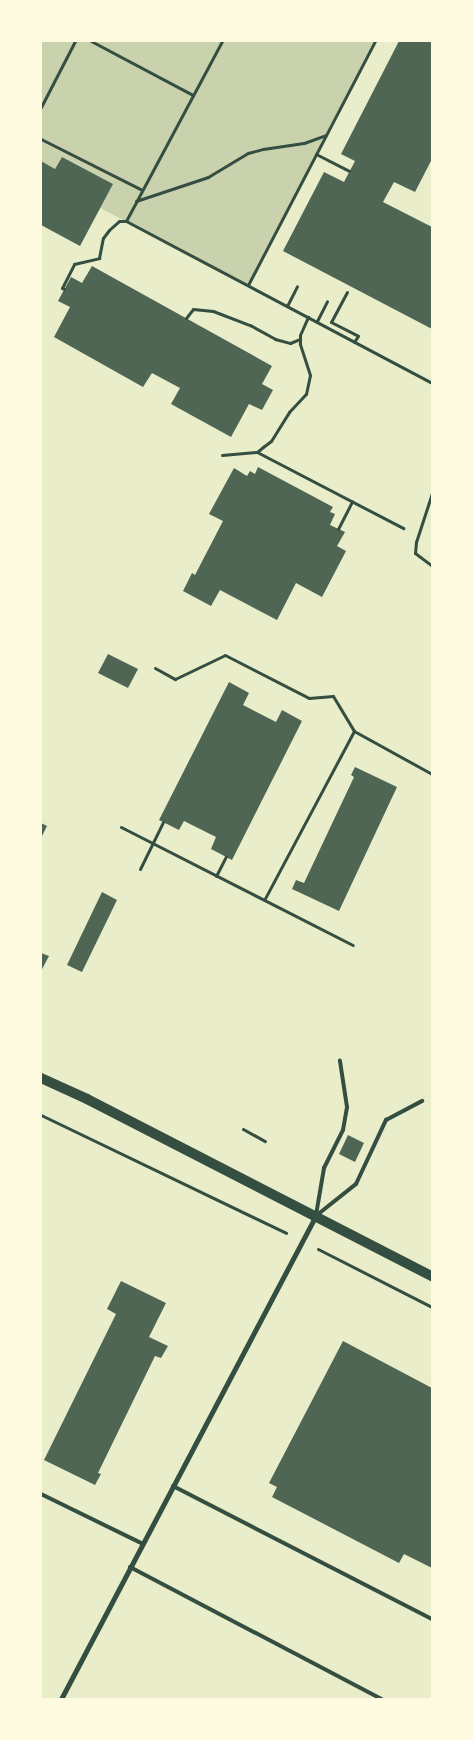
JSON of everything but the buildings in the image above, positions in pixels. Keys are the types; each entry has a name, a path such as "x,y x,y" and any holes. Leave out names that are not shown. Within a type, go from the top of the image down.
{"main road":[{"path":"41,1078 87,1099 432,1276"}],"street":[{"path":"61,1699 315,1217"}],"lane":[{"path":"315,1217 324,1168 342,1130 347,1107 340,1061"},
{"path":"315,1217 356,1184 386,1120 422,1101"},
{"path":"173,1486 432,1619"},
{"path":"41,1494 143,1544"},
{"path":"130,1567 381,1699"}],"path":[{"path":"41,107 75,41"},
{"path":"91,41 193,95"},
{"path":"126,221 222,41"},
{"path":"248,285 375,41"},
{"path":"136,201 208,177 248,153 304,143 327,135"},
{"path":"41,139 142,190"},
{"path":"316,154 349,172"},
{"path":"64,289 62,288 74,264 99,258 103,238 118,221 126,221 432,383"},
{"path":"287,306 297,286"},
{"path":"347,292 331,322 358,336 354,342"},
{"path":"317,321 327,301"},
{"path":"186,318 194,309 213,311 290,343 300,339"},
{"path":"257,452 271,441 289,412 302,400 308,388 309,370 302,353 300,339 308,318"},
{"path":"222,455 257,452 404,528"},
{"path":"432,492 416,542 416,553 432,566"},
{"path":"338,529 352,501"},
{"path":"154,668 175,679 224,655 310,698 333,696 354,731 432,774"},
{"path":"264,900 354,731"},
{"path":"140,869 163,822"},
{"path":"121,827 353,946"},
{"path":"216,876 226,856"},
{"path":"41,1115 302,1241 432,1307"},
{"path":"243,1129 265,1141"}],"green space":[{"path":"41,41 375,41 248,285 100,208 113,184 62,157 55,169 41,161"}]}
